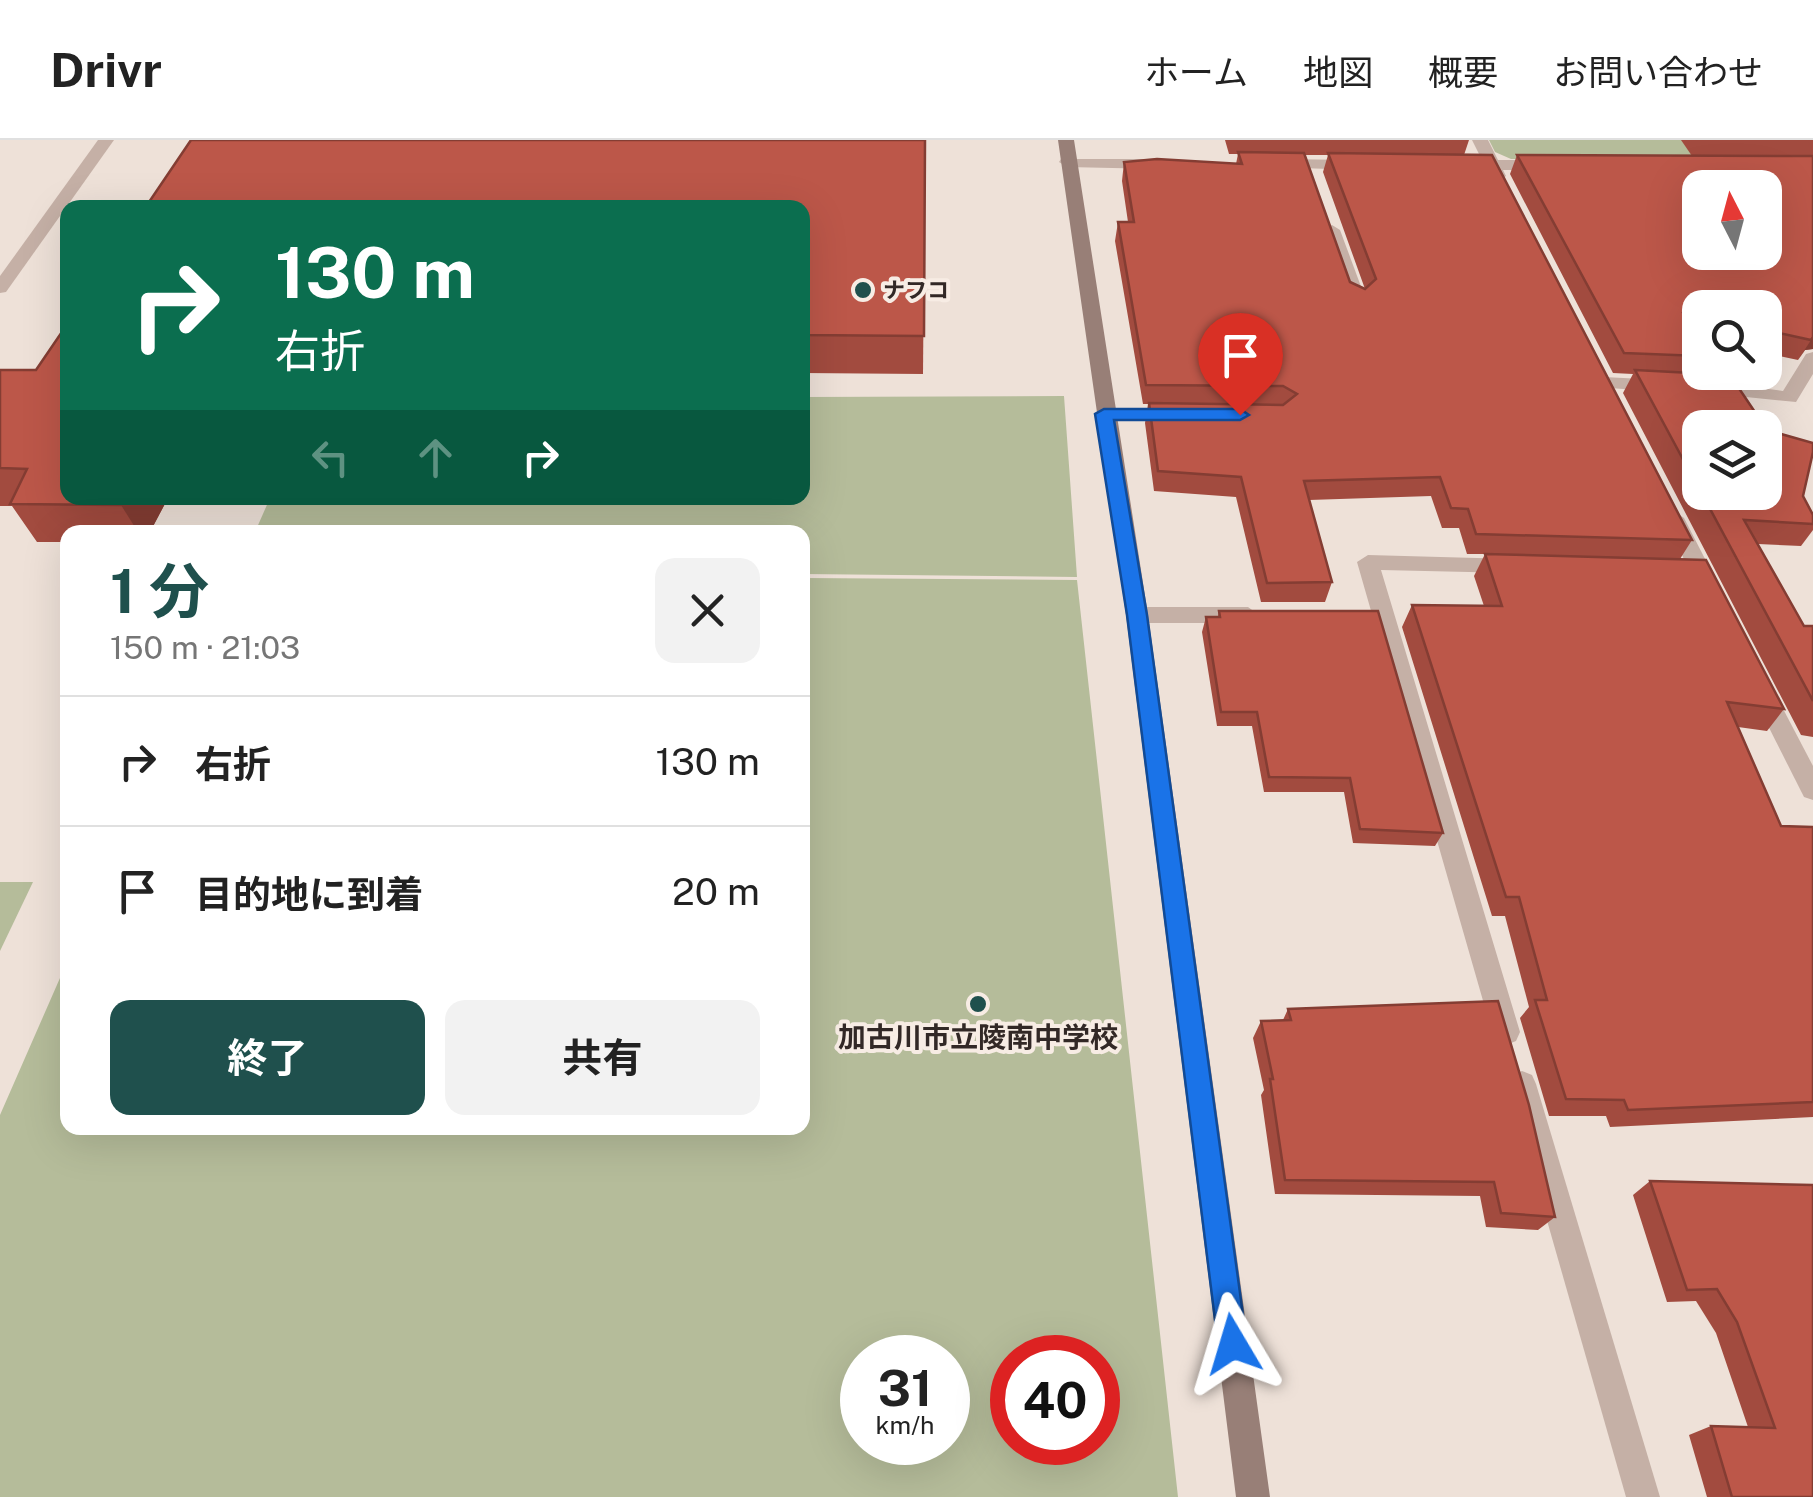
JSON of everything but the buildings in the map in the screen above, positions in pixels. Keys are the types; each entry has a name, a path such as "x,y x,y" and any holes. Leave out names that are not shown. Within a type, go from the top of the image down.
{"street":[{"path":"63,200 106,140"},
{"path":"1480,140 1510,198"},
{"path":"1170,164 1067,151 1137,615 1253,1497"},
{"path":"1268,164 1311,173 1382,165"},
{"path":"1437,165 1568,166"},
{"path":"0,288 60,204"},
{"path":"1326,216 1357,300"},
{"path":"1604,383 1710,387 1789,398 1813,358"},
{"path":"1104,414 1204,415"},
{"path":"1666,502 1718,605"},
{"path":"1544,567 1368,562 1374,613 1644,1497"},
{"path":"1662,570 1701,571"},
{"path":"1137,615 1272,614"},
{"path":"1752,672 1813,790"}],"green space":[{"path":"1489,140 1682,140 1696,160 1511,159 1495,152"},
{"path":"1064,396 1077,577 810,574 810,525 258,525 267,505 810,505 810,397"},
{"name":"加古川市立陵南中学校","path":"810,578 1077,580 1178,1497 0,1497 0,1115 60,978 60,1135 810,1135"},
{"path":"0,882 33,882 0,951"}],"place":[{"name":"ナフコ","path":"863,290"},
{"name":"加古川市立陵南中学校","path":"978,1004"}],"route":[{"path":"1233,1344 1137,615 1104,414 1240,415"}]}
